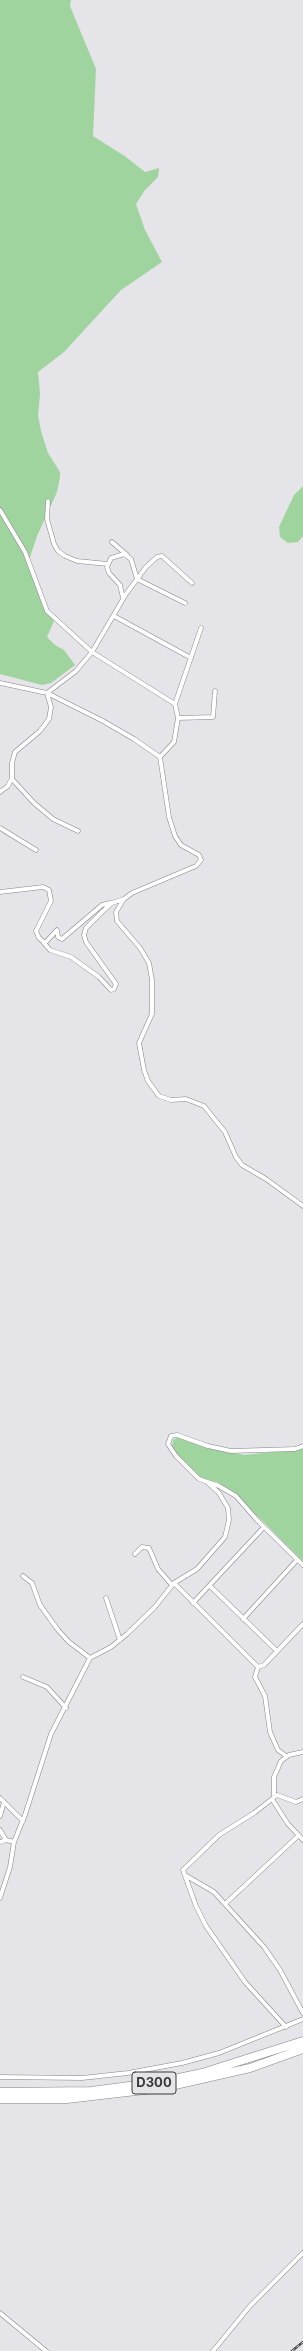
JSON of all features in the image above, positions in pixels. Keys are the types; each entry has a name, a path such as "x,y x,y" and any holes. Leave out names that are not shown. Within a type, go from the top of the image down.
{"highway":[{"path":"249,2060 303,2038"},
{"name":"D300","path":"0,2092 66,2092 118,2088 202,2073 249,2060 303,2042"},
{"name":"D300","path":"0,2099 54,2099 106,2096 162,2088 204,2080 250,2068 303,2049"},
{"path":"204,2080 252,2070 303,2054"}],"street":[{"path":"48,501 47,519 54,544 58,551 77,561 108,564"},
{"path":"0,510 11,531 25,552 47,611 92,652 175,704"},
{"path":"112,542 131,559 137,579 185,603"},
{"path":"124,599 120,585 110,573 108,564 111,558 126,555"},
{"path":"47,693 76,671 92,652 146,566 160,556 192,583"},
{"path":"114,616 191,658"},
{"path":"160,757 174,742 178,718 175,704 201,628"},
{"path":"0,683 47,693 103,721 134,739 160,757 169,817 175,836 181,845 199,855 200,862 196,866 146,886 124,899 102,905 62,938 58,938 57,930 49,941 44,942"},
{"path":"178,718 213,717 215,691"},
{"path":"47,693 52,707 49,719 40,731 15,752 12,763 12,779 34,803 53,819 78,831"},
{"path":"0,792 12,779"},
{"path":"0,828 36,850"},
{"path":"0,892 43,887 49,890 51,901 36,931 50,950 71,957 99,977 110,990 114,989 116,984 86,942 84,935 86,928 112,903"},
{"path":"124,899 116,912 117,921 140,948 149,964 152,980 152,1014 139,1043 148,1081 154,1091 164,1099 186,1099 204,1106 225,1132 236,1157 242,1165 266,1179 303,1206"},
{"path":"303,1446 295,1449 244,1452 222,1450 180,1435 171,1436 168,1441 170,1449 188,1470 199,1479 219,1486 236,1496 264,1527 303,1565"},
{"path":"0,1898 10,1867 14,1842 23,1821 51,1734 66,1708 90,1658 120,1640 154,1608 173,1584 197,1569 222,1542 227,1532 229,1520 228,1508 219,1493 207,1482"},
{"path":"193,1603 264,1527"},
{"path":"135,1554 142,1547 149,1548 158,1569 258,1667"},
{"path":"243,1619 297,1560"},
{"path":"23,1576 32,1583 40,1605 58,1630 69,1642 90,1658"},
{"path":"210,1586 277,1651"},
{"path":"106,1598 120,1640"},
{"path":"258,1667 263,1666 303,1624"},
{"path":"258,1667 255,1677 265,1696 270,1732 278,1750 286,1756"},
{"path":"23,1677 47,1687 66,1708"},
{"path":"303,1752 286,1756 275,1775 273,1797 288,1824 303,1840"},
{"path":"273,1797 296,1802 303,1799"},
{"path":"273,1797 254,1813 219,1835 183,1870 202,1919 234,1969 286,2027"},
{"path":"0,1798 23,1821"},
{"path":"0,1816 4,1802"},
{"path":"0,1830 6,1840"},
{"path":"225,1904 298,1836"},
{"path":"0,1842 6,1840 14,1842"},
{"path":"185,1875 208,1887 270,1954 303,2013"},
{"path":"0,2078 67,2079 128,2073 206,2057 286,2027 303,2019"},
{"path":"213,2351 250,2306 303,2253"},
{"path":"0,2313 46,2351"}],"green space":[{"path":"0,0 71,0 70,6 96,69 93,136 126,157 145,172 159,168 158,177 145,190 136,204 145,230 162,262 121,290 64,352 38,372 40,394 38,415 41,431 48,453 60,472 60,477 57,492 37,536 29,560 39,595 54,621 47,637 55,645 64,650 75,665 51,683 42,685 0,674"},
{"path":"303,486 303,536 298,542 288,543 280,537 279,527 294,495"},
{"path":"179,1437 216,1450 244,1455 303,1449 303,1561 231,1490 217,1482 200,1479 188,1467 172,1448 173,1440"}],"railway":[{"path":"292,2351 303,2342"}]}
